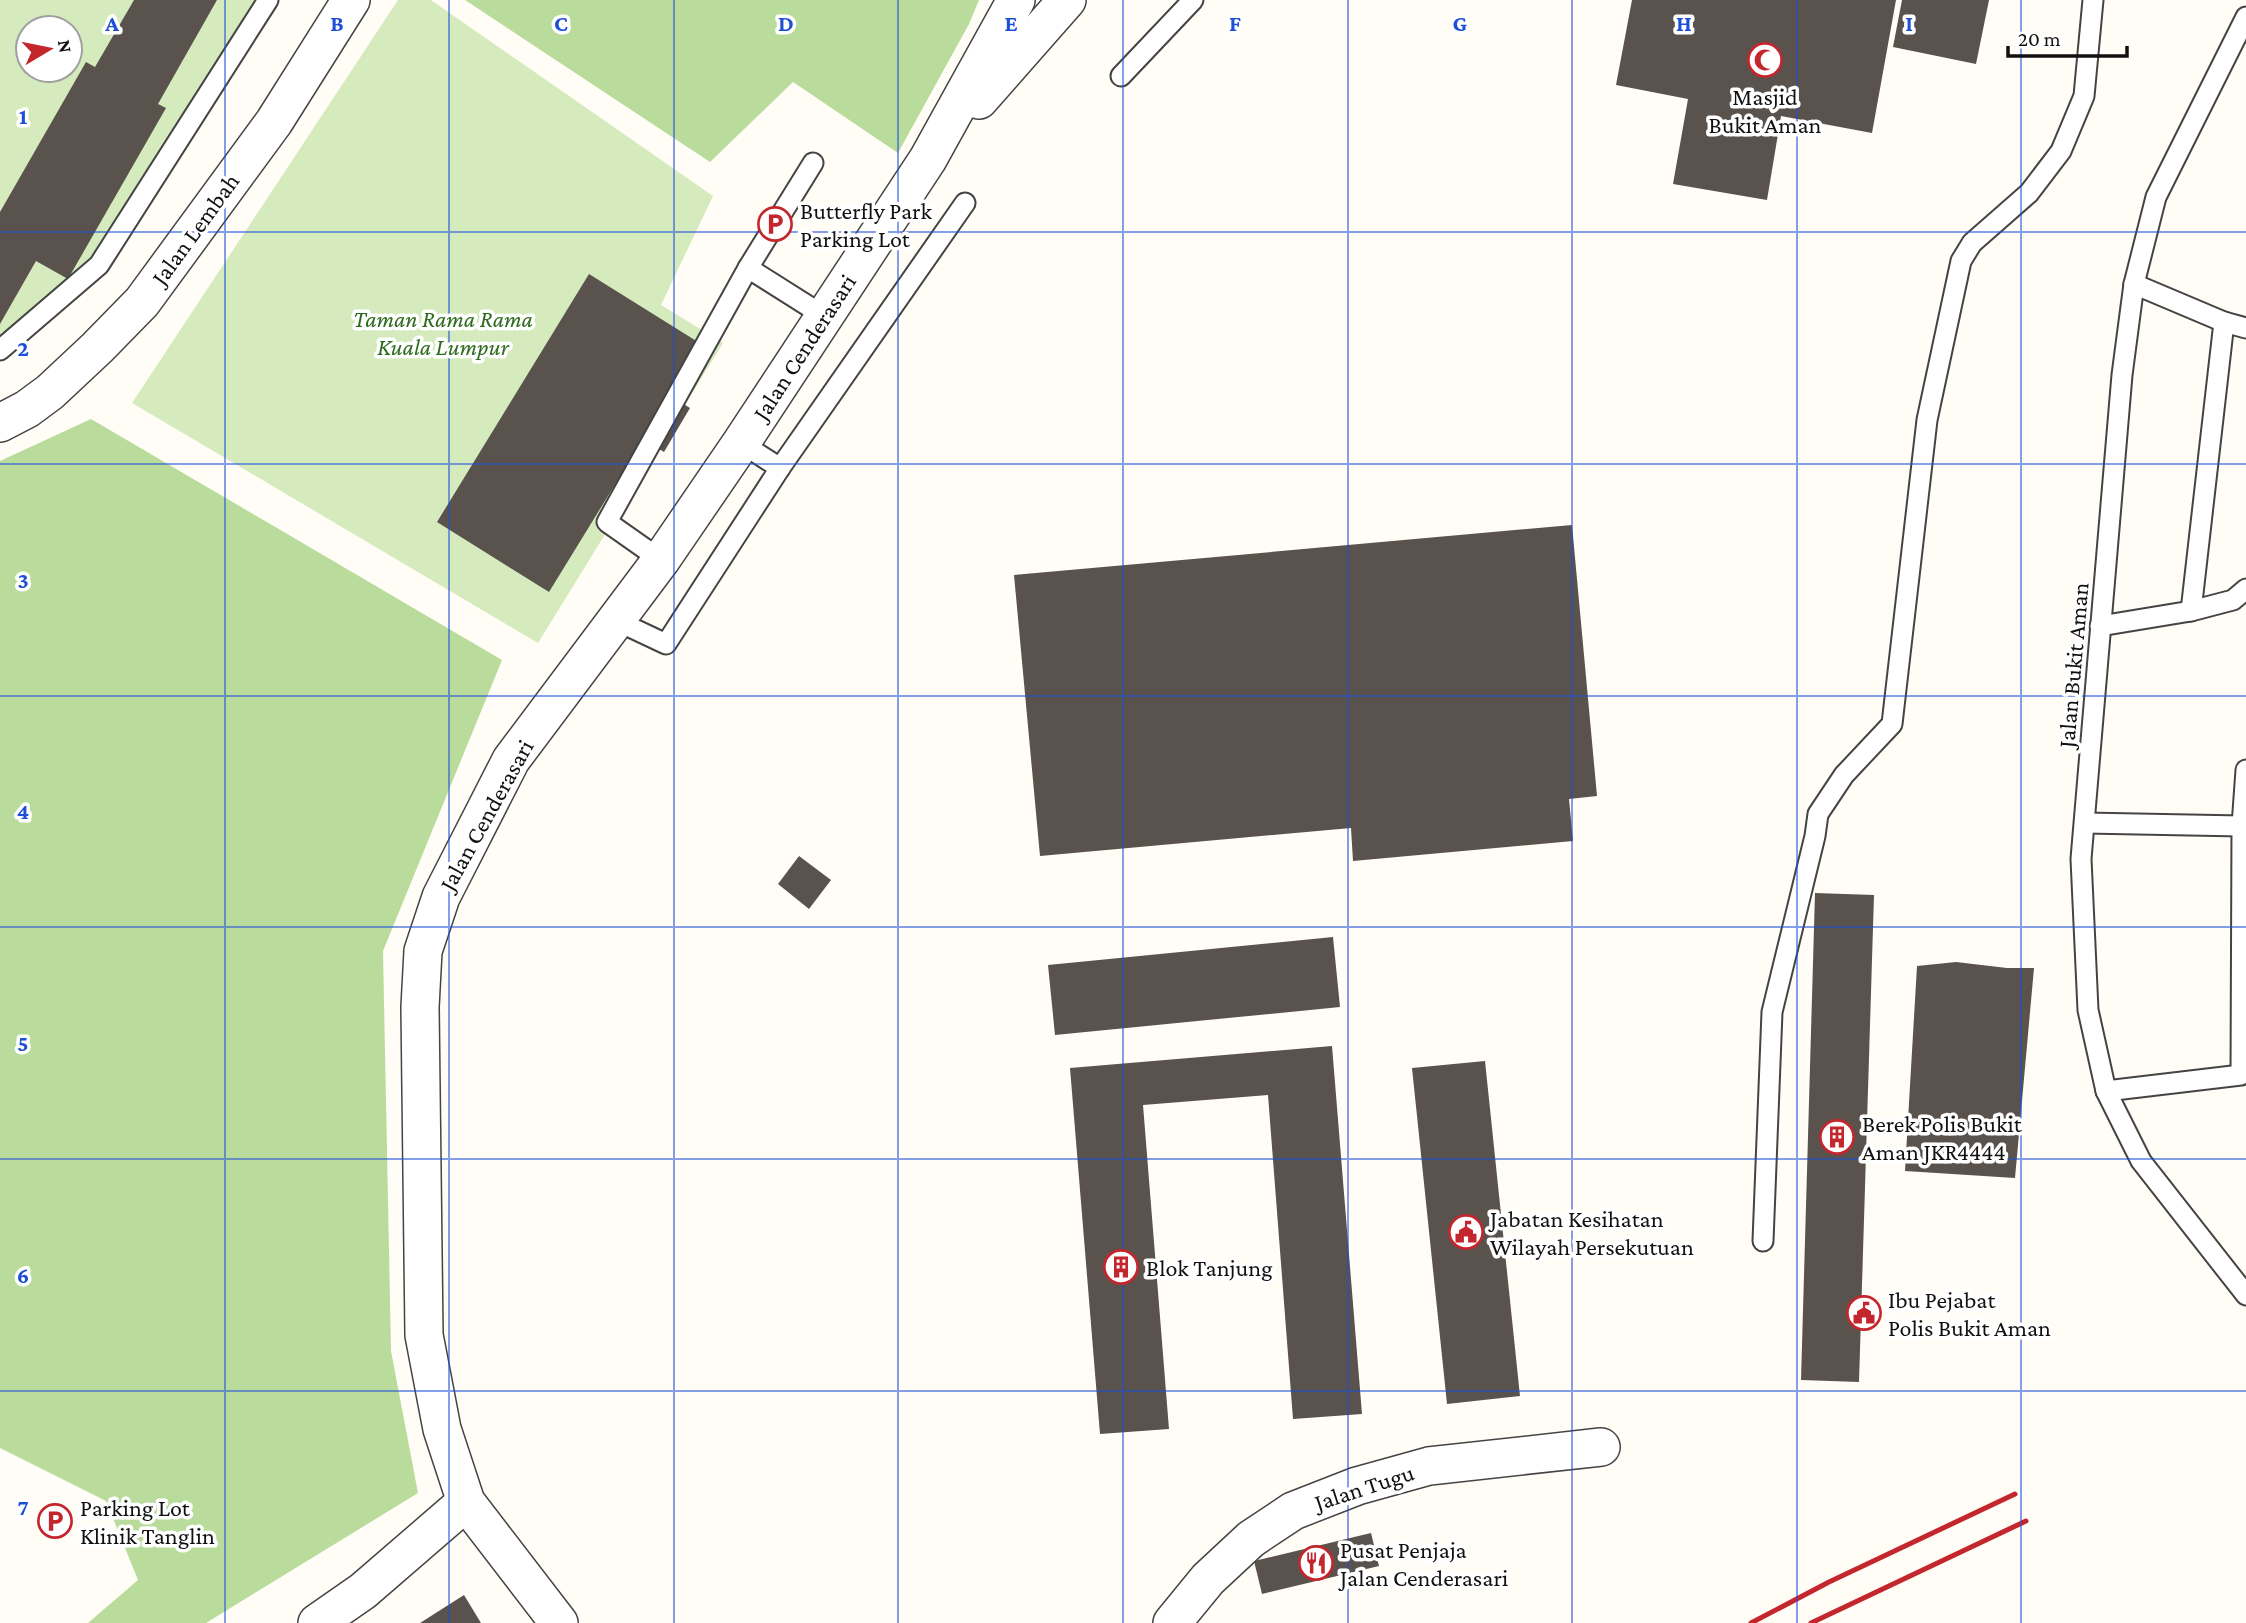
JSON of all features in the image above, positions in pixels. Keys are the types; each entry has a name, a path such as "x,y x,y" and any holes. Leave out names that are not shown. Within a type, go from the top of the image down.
{"street":[{"name":"Jalan Lembah","path":"0,423 27,409 50,392 142,302 274,122 351,0"},
{"name":"Jalan Cenderasari","path":"559,1623 466,1502 442,1429 424,1335 420,1007 423,951 441,897 511,760 661,560 741,443 928,159 1016,0"},
{"name":"Jalan Cenderasari","path":"928,159 1067,0"},
{"name":"Jalan Tugu","path":"1172,1623 1208,1579 1251,1539 1293,1511 1357,1486 1429,1466 1601,1447"},
{"path":"317,1623 363,1591 466,1502"}],"lane":[{"path":"0,350 99,265 268,0"},
{"path":"1121,76 1193,0"},
{"path":"1763,1241 1772,1012 1818,814 1844,775 1892,724 1927,420 1961,261 1972,243 2029,193 2061,151 2084,96 2093,0"},
{"name":"Jalan Bukit Aman","path":"2246,17 2156,198 2134,284 2122,375 2081,859 2088,1010 2106,1091 2141,1161 2246,1295"},
{"path":"661,560 607,522 748,268 813,163"},
{"path":"615,620 666,644 780,468 965,203"},
{"path":"748,268 824,316"},
{"path":"2134,284 2224,322 2246,328"},
{"path":"2190,611 2224,322"},
{"path":"741,443 780,468"},
{"path":"2100,626 2190,611 2233,600 2246,589"},
{"path":"2106,1091 2241,1075 2242,826 2246,770"},
{"path":"2085,823 2242,826"}],"green space":[{"path":"0,0 259,0 72,290 0,347"},
{"name":"Taman Rama Rama Kuala Lumpur","path":"398,0 431,0 713,196 661,305 723,343 538,643 132,403"},
{"path":"465,0 979,0 969,24 898,153 793,82 710,162"},
{"path":"91,419 502,660 383,951 391,1351 418,1493 206,1623 88,1623 138,1580 106,1501 0,1448 0,461"}],"building":[{"path":"134,0 217,0 158,104 166,108 68,279 36,261 0,324 0,212 73,84 84,84 86,62 95,67"},
{"path":"1632,0 1896,0 1872,133 1781,116 1767,200 1673,184 1688,99 1616,85"},
{"path":"1902,0 1989,0 1976,64 1893,47"},
{"path":"589,274 706,347 674,398 690,408 664,452 643,439 549,592 437,522"},
{"path":"1572,525 1597,796 1569,799 1573,841 1353,861 1351,828 1040,856 1014,575"},
{"path":"799,856 831,880 809,909 778,884"},
{"name":"Berek Polis Bukit Aman JKR4444","path":"1815,893 1874,895 1859,1382 1801,1380"},
{"path":"1333,937 1340,1007 1055,1035 1048,965"},
{"path":"1956,962 2034,968 2015,1178 1905,1171 1917,966"},
{"path":"1332,1046 1362,1414 1293,1419 1268,1095 1143,1105 1169,1429 1100,1434 1070,1068"},
{"name":"Jabatan Kesihatan Wilayah Persekutuan","path":"1485,1061 1520,1396 1447,1404 1412,1068"},
{"name":"Pusat Penjaja Jalan Cenderasari","path":"1371,1533 1379,1566 1262,1594 1254,1561"},
{"path":"464,1595 481,1623 420,1623"}],"railway":[{"path":"1751,1623 1829,1582 2015,1494"},
{"path":"1811,1623 2026,1521"}],"place":[{"name":"Masjid Bukit Aman","path":"1765,60"},
{"name":"Butterfly Park Parking Lot","path":"775,224"},
{"name":"Berek Polis Bukit Aman JKR4444","path":"1837,1137"},
{"name":"Jabatan Kesihatan Wilayah Persekutuan","path":"1466,1232"},
{"name":"Blok Tanjung","path":"1121,1267"},
{"name":"Ibu Pejabat Polis Bukit Aman","path":"1864,1313"},
{"name":"Parking Lot Klinik Tanglin","path":"55,1521"},
{"name":"Pusat Penjaja Jalan Cenderasari","path":"1316,1563"}]}
